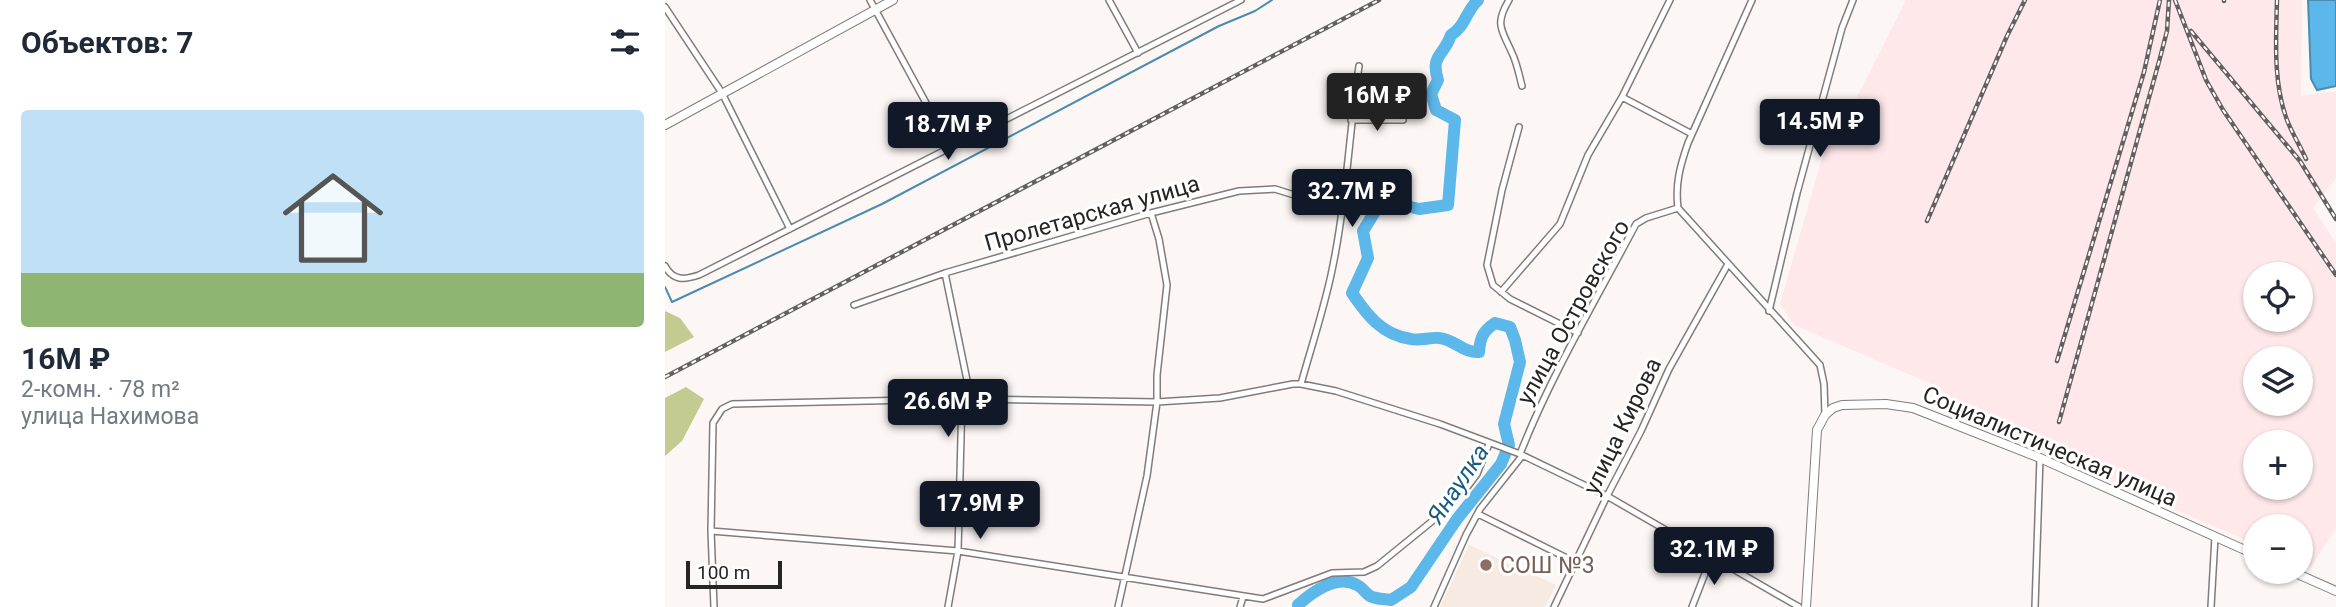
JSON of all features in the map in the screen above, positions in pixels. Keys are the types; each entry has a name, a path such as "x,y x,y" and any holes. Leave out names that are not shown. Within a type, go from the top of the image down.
{"street":[{"path":"870,0 950,147"},
{"path":"665,125 893,0"},
{"path":"1109,0 1137,52"},
{"path":"665,266 672,276 679,279 690,278 1241,0"},
{"path":"1509,0 1501,13 1501,33 1513,54 1522,86"},
{"path":"1501,292 1560,223 1588,155 1622,97 1670,0"},
{"path":"1752,0 1692,134 1679,167 1676,186 1678,208 1820,365 1825,415 1817,430 1815,447 1806,607"},
{"path":"1769,311 1797,193 1842,27 1853,0"},
{"path":"665,7 722,93 790,229"},
{"path":"1301,384 1331,275 1342,210 1359,65"},
{"path":"1622,97 1692,134"},
{"path":"1351,120 1403,120"},
{"path":"1519,127 1501,190 1487,265 1493,285 1510,299 1578,333"},
{"name":"Пролетарская улица","path":"854,305 945,273 1239,191 1275,189 1342,210"},
{"name":"улица Островского","path":"1434,607 1480,509 1521,455 1529,431 1636,224 1678,208"},
{"path":"1118,607 1147,476 1157,402 1157,375 1167,285 1159,239 1151,214"},
{"name":"улица Кирова","path":"1554,607 1669,369 1728,264"},
{"path":"945,273 968,385 962,399 958,551 948,607"},
{"path":"714,607 711,531 713,423 722,410 732,404 962,399 1157,402 1220,398 1293,384 1349,395 1440,424 1521,455 1607,496 1799,607"},
{"name":"Социалистическая улица","path":"1825,415 1842,405 1886,404 1913,408 2040,458 2243,549"},
{"path":"711,531 958,551 1263,599 1332,573 1364,572 1377,566 1436,518 1468,486 1477,474 1489,444"},
{"path":"2035,607 2040,458"},
{"path":"1478,514 1577,563"},
{"path":"2211,607 2215,537"},
{"path":"1692,607 1711,558"},
{"path":"2313,581 2336,592"},
{"path":"1240,607 1243,597"}],"shaded area":[{"path":"1906,0 2302,0 2301,96 2336,91 2336,178 2313,208 2336,243 2336,528 2313,564 2313,514 2243,514 2243,538 1958,417 1934,385 1794,325 1780,304 1837,106 1852,107"},
{"name":"СОШ №3","path":"1469,545 1556,585 1545,607 1440,607"}],"green space":[{"path":"665,311 680,318 694,337 665,352"},
{"path":"686,387 704,399 682,441 665,456 665,398"}],"water":[{"path":"2308,0 2336,0 2336,86 2317,90 2311,79"}],"waterway":[{"path":"665,287 672,302 882,204 1272,0"},
{"name":"Янаулка","path":"1299,607 1310,595 1333,583 1349,582 1359,586 1372,597 1391,600 1411,587 1457,519 1501,464 1509,445 1504,424 1520,362 1510,327 1495,323 1491,326 1483,335 1479,352 1444,339 1418,340 1401,337 1376,323 1352,293 1368,258 1363,231 1379,205 1394,203 1419,209 1448,205 1455,120 1436,110 1431,94 1438,80 1437,60 1451,35 1456,32 1478,0"}],"railway":[{"path":"665,377 1379,0"},
{"path":"1927,221 2025,0"},
{"path":"2057,361 2144,72 2160,0"},
{"path":"2059,422 2160,58 2167,31 2169,0"},
{"path":"2175,0 2206,80 2223,110 2336,275"},
{"path":"2277,0 2276,61 2279,91 2287,120 2306,159"},
{"path":"2191,31 2300,161 2336,219"}],"place":[{"name":"СОШ №3","path":"1486,565"}]}
